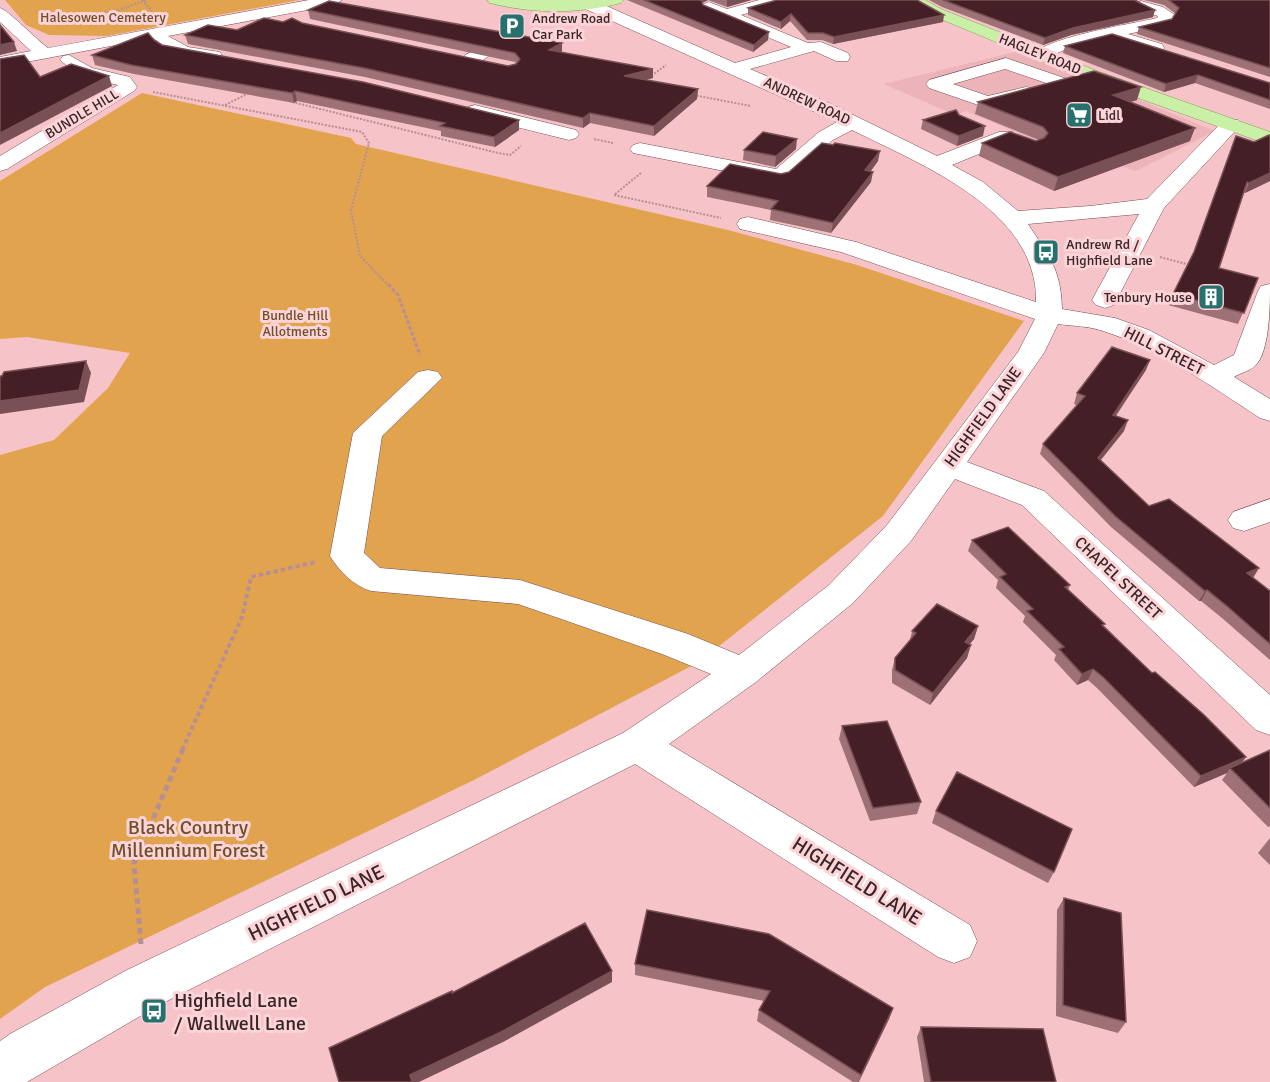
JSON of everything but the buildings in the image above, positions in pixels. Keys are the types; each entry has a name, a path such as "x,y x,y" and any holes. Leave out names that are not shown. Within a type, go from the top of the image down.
{"main road":[{"path":"495,0 545,7 616,0"},
{"name":"HAGLEY ROAD","path":"914,0 936,12 1091,75 1270,139"}],"street":[{"path":"0,62 334,0"},
{"path":"726,14 773,1"},
{"name":"ANDREW ROAD","path":"586,3 626,27 690,48 736,68 936,164 975,187 1014,218"},
{"path":"1041,55 1064,44 1162,22 1167,15 1141,6"},
{"path":"709,7 799,45 814,46 842,57"},
{"path":"280,9 304,25"},
{"name":"BUNDLE HILL","path":"0,13 21,35 76,67 86,72 124,81 128,87 0,165"},
{"path":"157,33 164,44 176,50 235,60"},
{"path":"736,68 799,45 820,34"},
{"path":"1111,34 1174,54"},
{"path":"450,54 471,58 489,56"},
{"path":"1061,83 1006,63 935,84 987,102 1061,83 1091,75"},
{"path":"462,108 569,134"},
{"path":"650,156 780,176 826,136 852,122"},
{"path":"1105,300 1154,205 1231,124"},
{"path":"936,164 1015,139 986,127"},
{"path":"524,143 543,128"},
{"path":"1014,218 1090,213 1154,205"},
{"name":"HIGHFIELD LANE","path":"0,1070 144,987 637,745 743,672 841,594 900,533 1031,353 1049,315 1049,288 1043,264 1014,218"},
{"name":"HILL STREET","path":"748,224 848,247 1049,315 1106,323 1140,336 1214,376 1270,412"},
{"path":"1214,376 1246,360 1270,291"},
{"path":"428,378 368,433 347,555 371,579 520,592 675,644 743,672"},
{"name":"CHAPEL STREET","path":"948,466 1033,498 1270,719"},
{"name":"HIGHFIELD LANE","path":"637,745 954,941"}],"path":[{"path":"36,21 54,21 81,15 115,12 147,0"},
{"path":"639,86 690,48"},
{"path":"128,87 362,132 369,143 351,210 360,256 398,295 428,378"},
{"path":"224,105 255,90"},
{"path":"246,94 256,96"},
{"path":"686,94 756,106"},
{"path":"287,101 498,153 510,154 524,143"},
{"path":"569,134 650,156 614,195 748,224"},
{"path":"1131,250 1200,267"},
{"path":"144,987 134,863 242,617 251,577 347,555"}],"shaded area":[{"path":"1019,51 1215,131 1136,171 1030,138 966,111 955,115 884,84"}],"green space":[{"name":"Halesowen Cemetery","path":"5,0 299,0 107,36 49,35 26,25"},
{"path":"142,93 351,138 356,144 728,230 857,265 1024,321 883,516 699,662 474,780 45,987 0,1019 0,455 54,440 108,388 130,353 27,337 0,339 0,181"}],"place":[{"name":"Andrew Road Car Park","path":"512,26"},
{"name":"Lidl","path":"1079,115"},
{"name":"Andrew Rd / Highfield Lane","path":"1046,252"},
{"name":"Tenbury House","path":"1211,297"},
{"name":"Highfield Lane / Wallwell Lane","path":"154,1011"}],"park label":[{"name":"Bundle Hill Allotments","path":"295,324"},
{"name":"Black Country Millennium Forest","path":"188,838"}]}
